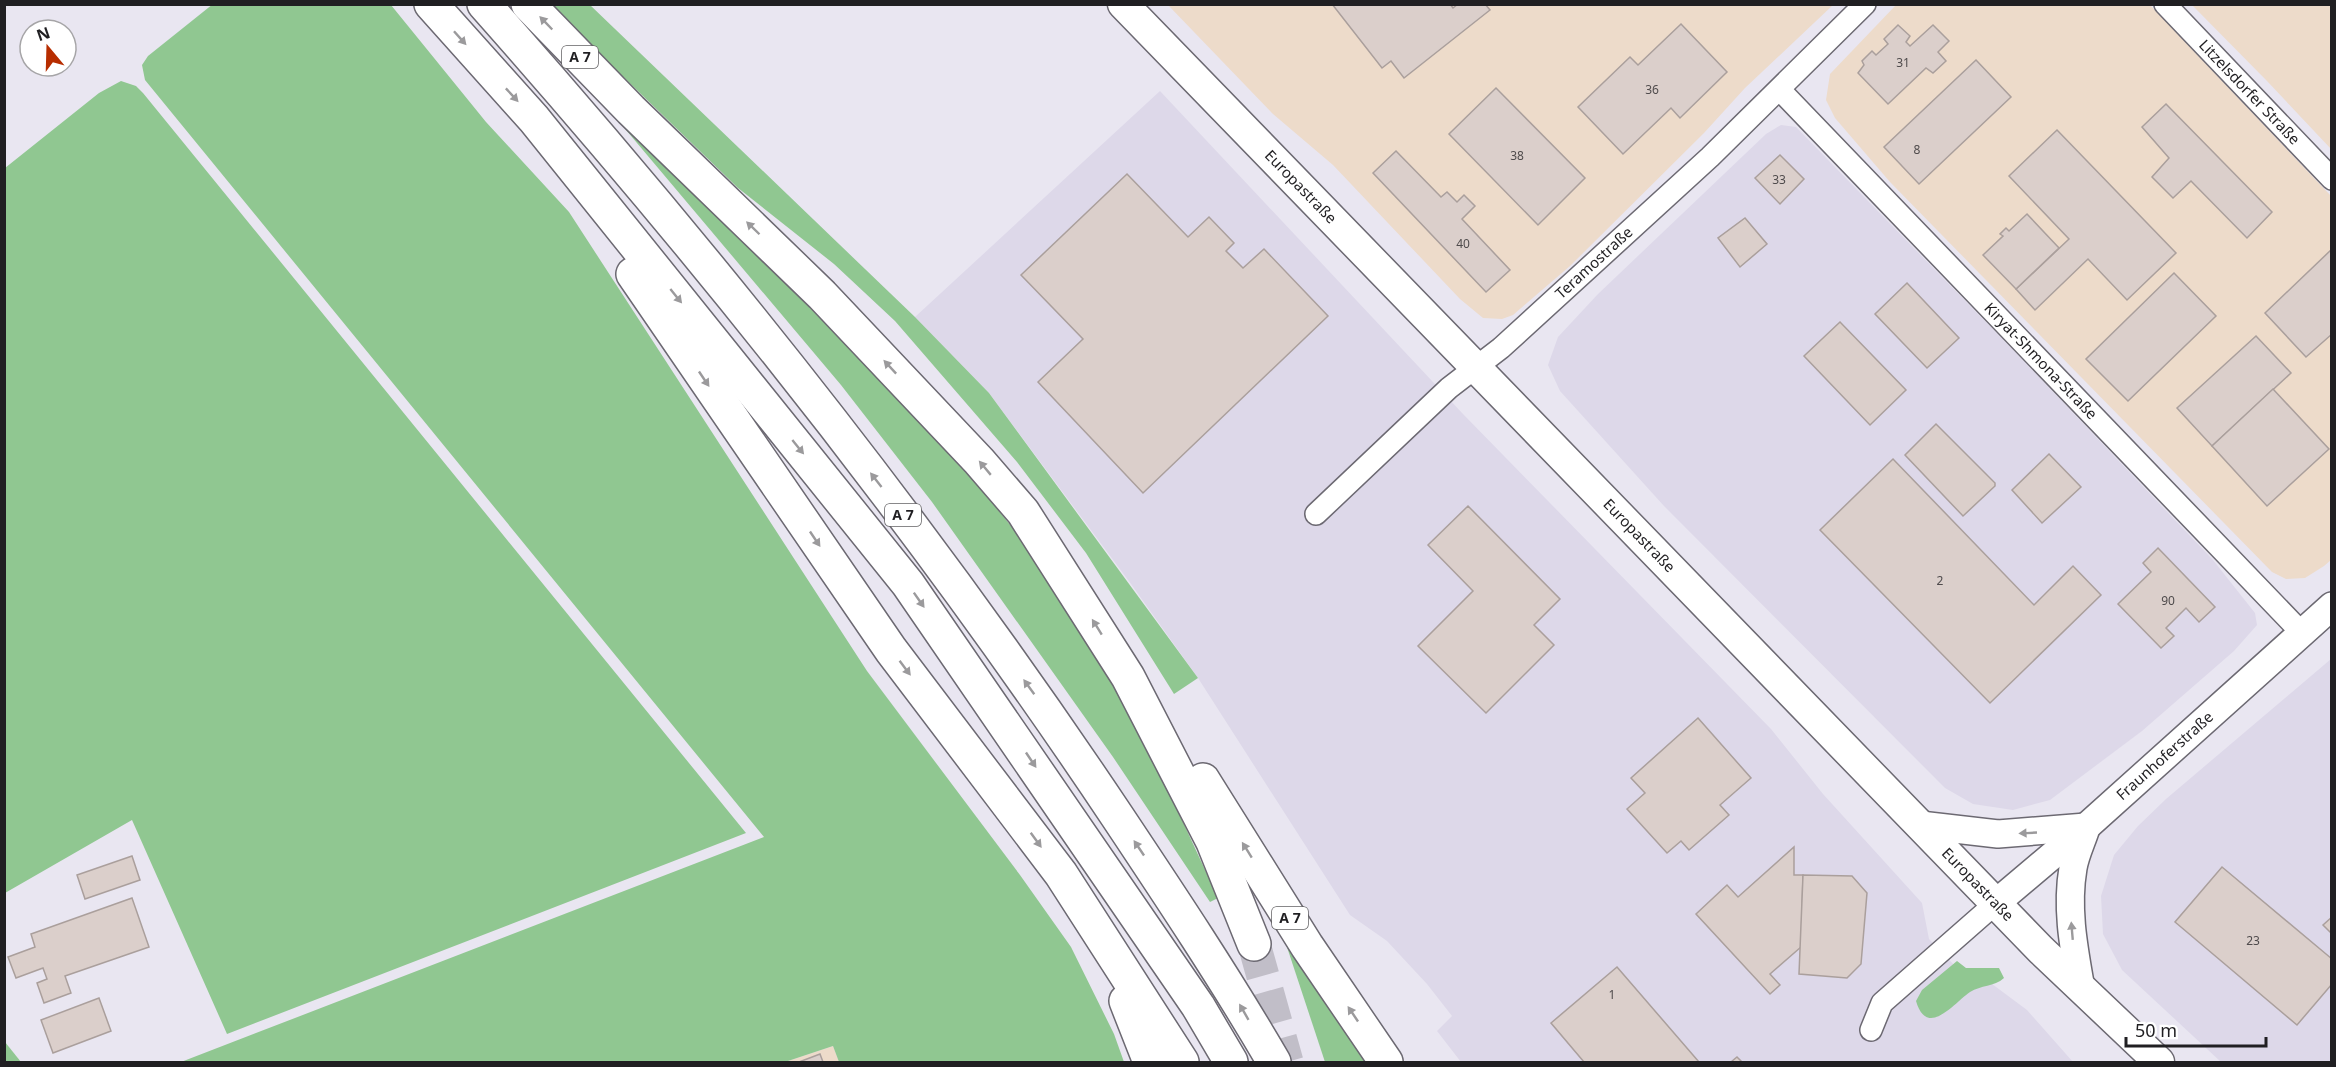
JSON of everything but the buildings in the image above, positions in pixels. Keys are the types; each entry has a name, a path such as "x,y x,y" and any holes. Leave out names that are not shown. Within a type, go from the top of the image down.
{"highway":[{"name":"A 7","path":"431,4 534,119 908,584 1198,1006 1231,1062"},
{"name":"A 7","path":"484,4 609,145 751,318 940,563 1051,717 1220,971 1274,1062"},
{"name":"A 7","path":"528,4 631,110 822,295 979,461 1023,512 1128,677 1197,771 1307,946 1386,1062"},
{"path":"534,119 599,223 859,604 1061,874 1182,1062"},
{"name":"A 7","path":"1128,677 1213,842 1254,944"},
{"path":"1096,927 1150,1062"}],"main road":[{"name":"Europastraße","path":"1123,4 1996,903 2081,989 2159,1062"}],"street":[{"name":"Teramostraße","path":"1316,514 1449,388 1501,348 1780,90 1865,4"},
{"name":"Litzelsdorfer Straße","path":"2165,4 2331,179"},
{"name":"Kiryat-Shmona-Straße","path":"1780,90 2301,632"},
{"name":"Fraunhoferstraße","path":"1996,903 2086,827 2331,606"},
{"path":"1920,825 1998,834 2086,827 2073,866 2070,892 2073,941 2081,989"},
{"path":"1871,1030 1882,1003 1996,903"}],"shaded area":[{"path":"1168,5 1833,5 1745,88 1704,133 1570,266 1513,315 1502,319 1483,318 1460,299 1333,165 1273,114"},
{"path":"1896,5 2150,5 2331,196 2331,560 2324,566 2305,578 2286,579 2272,572 1890,182 1835,118 1826,100 1830,74"},
{"path":"2192,5 2331,5 2331,149 2267,81"},
{"path":"1160,91 1463,414 1771,729 1823,794 1922,903 1929,939 1957,968 1984,978 2027,1010 2073,1062 1461,1062 1437,1031 1452,1016 1427,984 1387,941 1350,915 1198,678 1131,584 989,393 915,317"},
{"path":"1781,125 1796,127 2015,352 2213,560 2255,613 2257,625 2234,651 2142,731 2050,800 2013,810 1973,804 1945,788 1664,506 1560,391 1548,365 1558,337 1598,294 1766,134"},
{"path":"2331,659 2331,1062 2221,1062 2122,970 2103,934 2101,896 2114,855 2138,826 2166,799"},
{"path":"833,1046 839,1062 785,1062"}],"green space":[{"path":"213,4 391,5 486,122 569,212 867,671 1071,947 1114,1034 1124,1062 839,1062 833,1046 785,1062 181,1062 764,837 145,80 142,65 148,56"},
{"path":"549,5 590,5 915,317 989,393 1198,678 1174,694 1086,553 1017,462 895,321 834,264 738,188"},
{"path":"121,81 136,86 143,93 746,833 227,1034 132,820 5,893 5,168 99,93"},
{"path":"610,111 858,355 967,471 1023,541 1119,693 1147,744 1218,898 1210,902 1113,757 932,502 841,385"},
{"path":"1284,938 1372,1062 1325,1062"},
{"path":"1957,961 1966,968 1999,968 2004,978 1970,992 1941,1015 1934,1018 1927,1017 1921,1012 1916,1001 1922,990"},
{"path":"5,1042 21,1062 5,1062"}],"tunnel":[{"path":"1254,944 1287,1062"}]}
